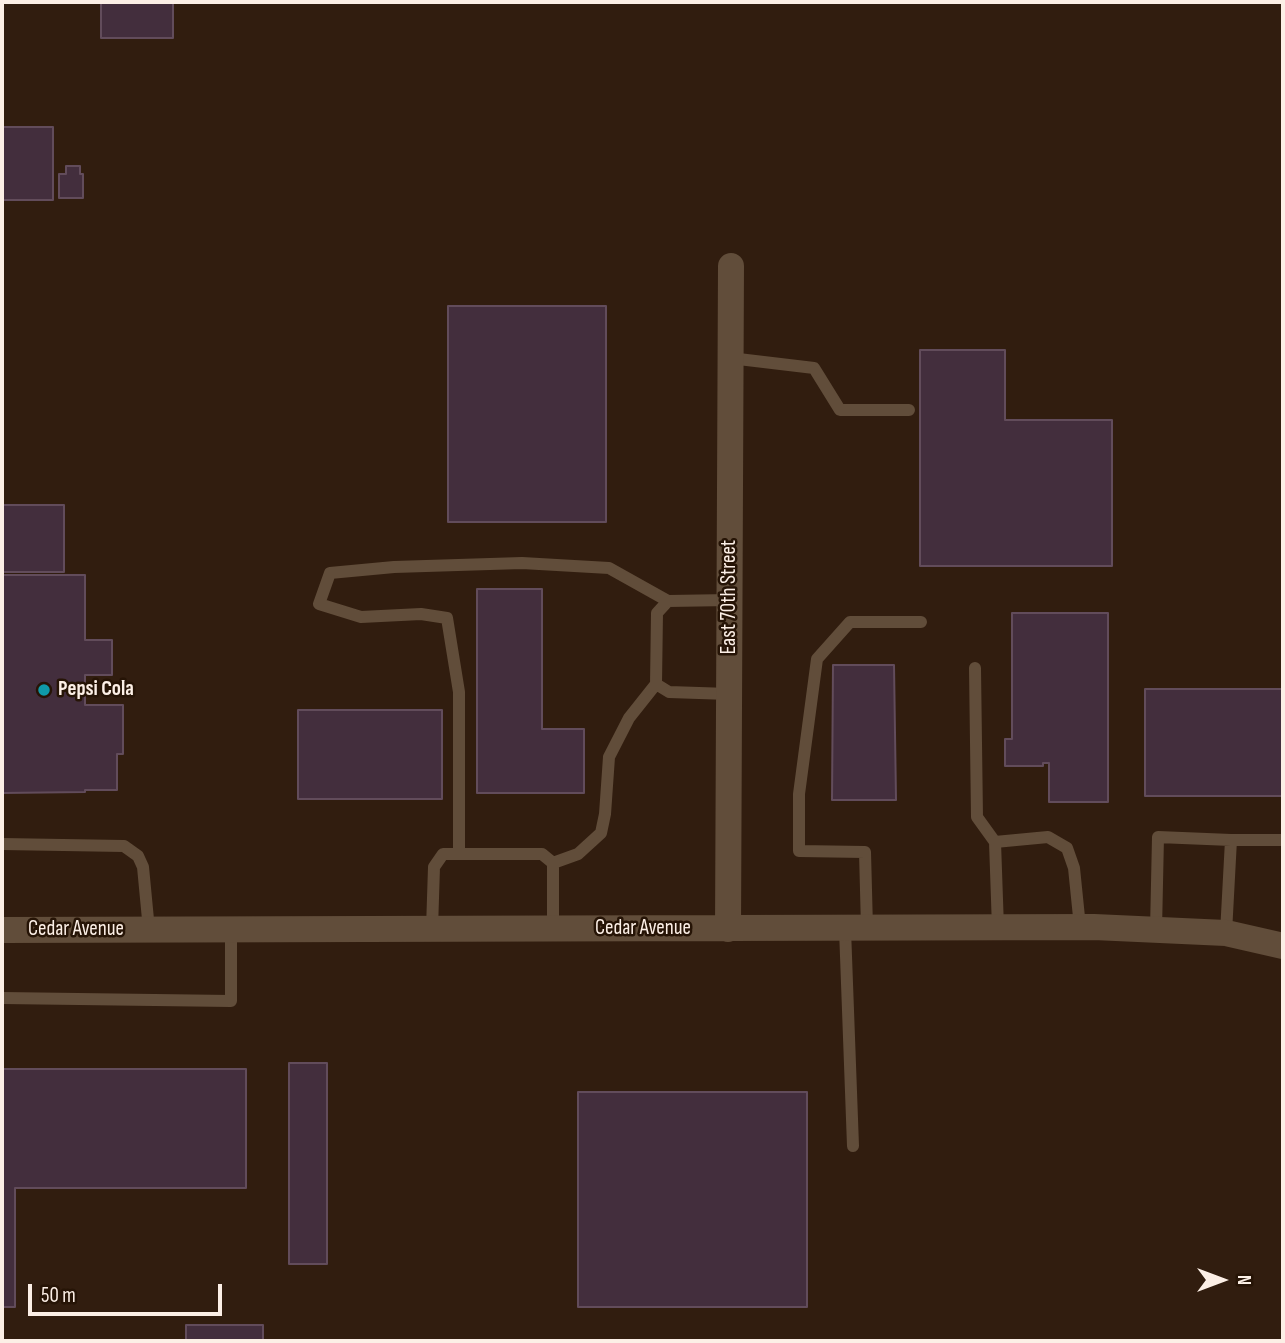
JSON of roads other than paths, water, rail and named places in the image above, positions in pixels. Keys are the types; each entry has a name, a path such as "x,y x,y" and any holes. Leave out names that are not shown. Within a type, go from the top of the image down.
{"street":[{"name":"East 70th Street","path":"729,929 731,266"},
{"name":"Cedar Avenue","path":"2,930 1080,928 1226,933 1283,946"}],"lane":[{"path":"730,358 814,368 840,410 909,410"},
{"path":"459,854 459,692 447,618 421,614 361,617 319,604 330,573 394,567 522,563 609,568 667,601 730,600"},
{"path":"553,863 578,854 601,833 609,757 629,718 656,684 657,613 667,601"},
{"path":"853,1146 856,928 865,852 799,851 799,794 817,659 850,622 921,622"},
{"path":"975,668 977,817 995,842 998,928"},
{"path":"656,684 669,692 729,694"},
{"path":"995,842 1048,837 1067,848 1074,868 1080,928"},
{"path":"1156,930 1158,837 1283,841"},
{"path":"1226,933 1231,840"},
{"path":"2,844 124,846 138,856 143,867 149,930"},
{"path":"432,929 434,867 443,854 542,854 553,863"},
{"path":"553,863 553,929"},
{"path":"2,998 231,1001 231,930"}],"place":[{"name":"Pepsi Cola","path":"44,690"}]}
